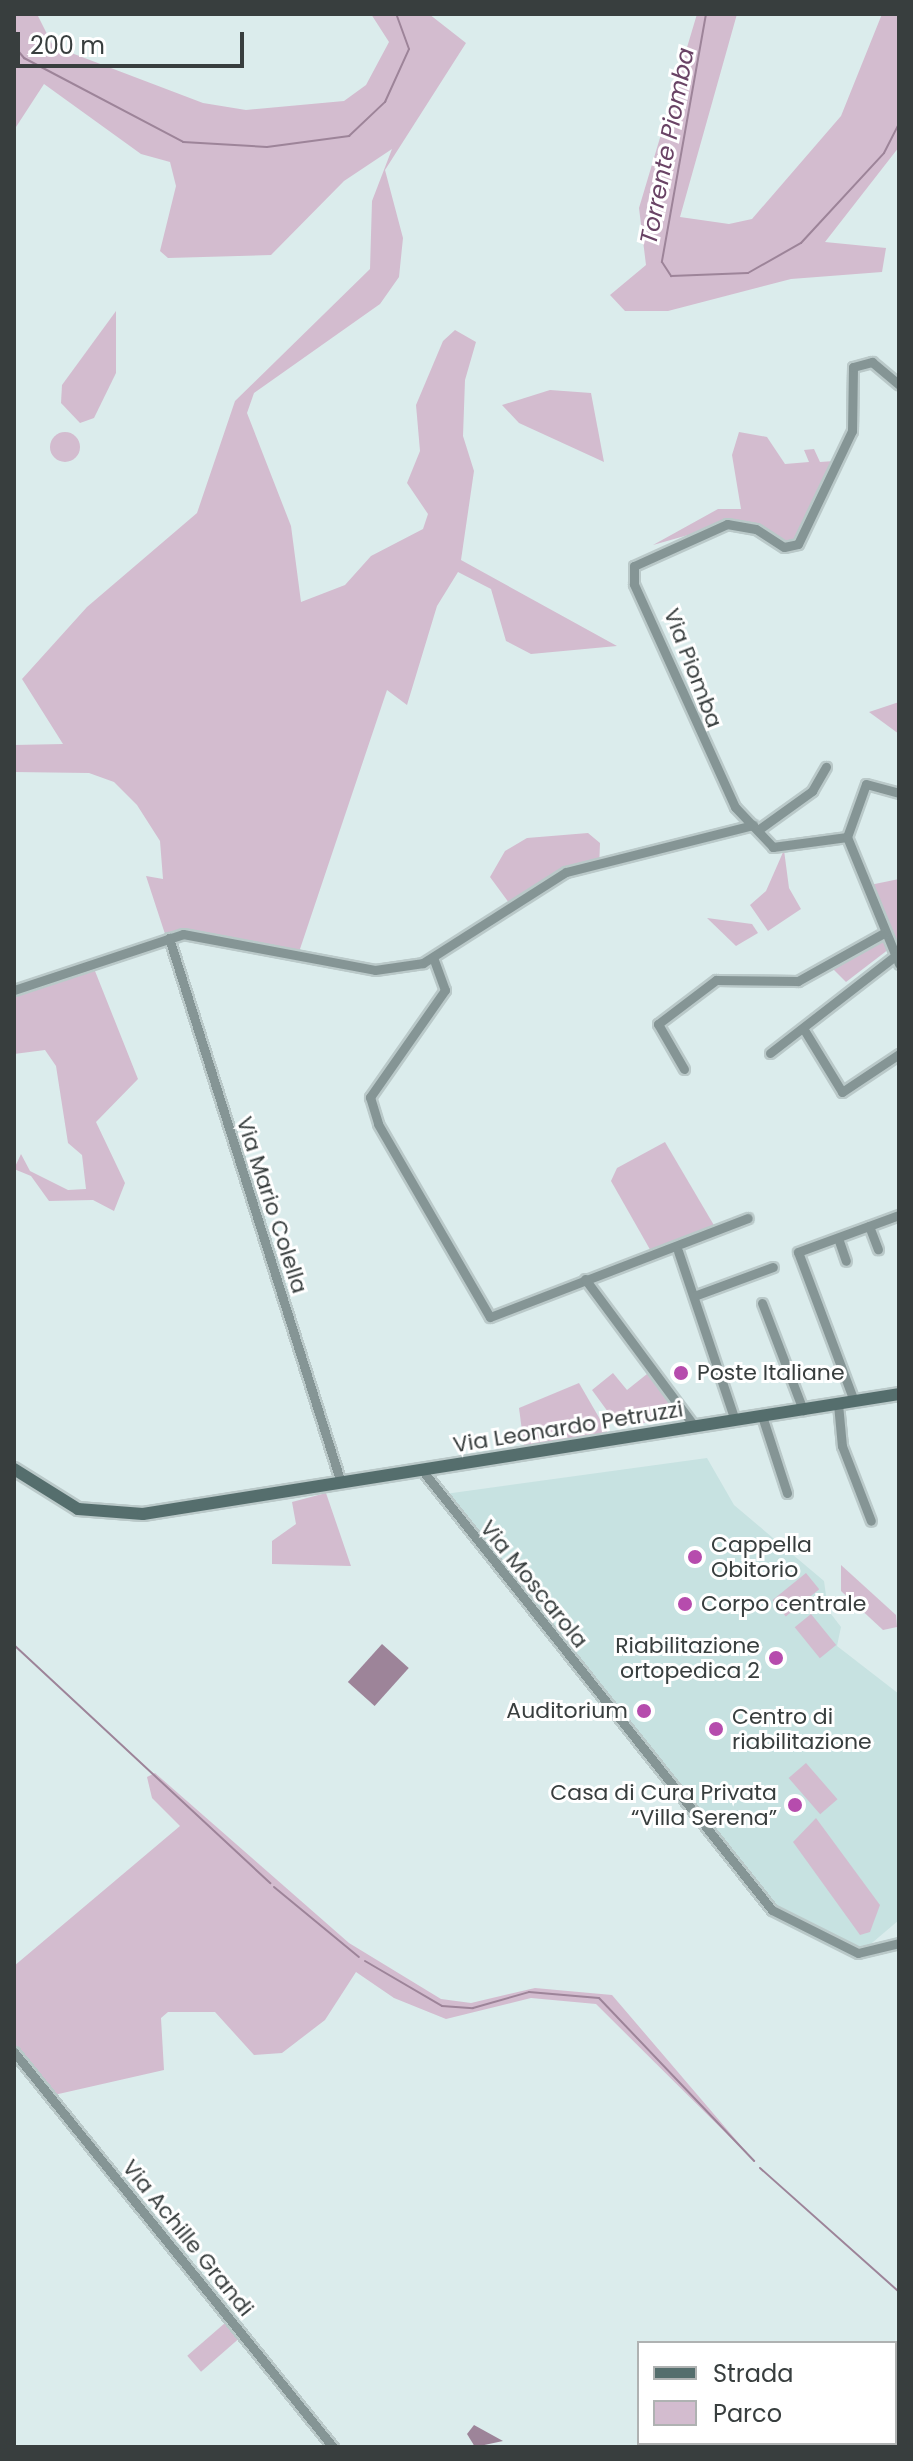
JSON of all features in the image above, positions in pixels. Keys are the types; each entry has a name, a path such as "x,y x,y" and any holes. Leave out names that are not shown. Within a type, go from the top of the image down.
{"main road":[{"name":"Via Leonardo Petruzzi","path":"14,1469 54,1499 101,1514 243,1499 899,1394"}],"street":[{"name":"Via Piomba","path":"847,837 796,849 773,847 735,807 702,740 652,611 634,584 634,566 727,524 756,529 784,547 798,544 852,431 853,367 872,362 899,385"},
{"path":"14,990 169,938 222,937 375,970 434,960 566,872 755,828 812,791 826,767"},
{"path":"770,1053 897,960 847,837 866,784 899,793"},
{"path":"684,1069 658,1024 716,980 798,981 884,933"},
{"name":"Via Mario Colella","path":"169,938 341,1483"},
{"path":"434,960 445,990 370,1097 378,1124 490,1317 585,1279 678,1251 748,1218"},
{"path":"803,1028 842,1092 899,1054"},
{"path":"854,1401 798,1252 899,1215"},
{"path":"869,1226 878,1249"},
{"path":"838,1238 846,1261"},
{"path":"678,1251 735,1420"},
{"path":"694,1296 773,1267"},
{"path":"585,1279 695,1427"},
{"path":"762,1303 803,1410"},
{"path":"838,1404 842,1446 871,1521"},
{"path":"762,1416 787,1493"},
{"name":"Via Moscarola","path":"422,1470 772,1910 858,1953 899,1943"},
{"name":"Via Achille Grandi","path":"14,2052 333,2447"}],"shaded area":[{"name":"Casa di Cura Privata “Villa Serena”","path":"707,1458 734,1505 824,1581 828,1610 841,1627 837,1646 899,1694 899,1920 866,1948 850,1948 777,1915 445,1494"},
{"path":"382,1644 409,1668 375,1706 348,1682"},
{"path":"474,2425 503,2441 475,2447 467,2434"}],"green space":[{"path":"14,14 37,14 53,46 203,103 246,110 344,101 366,85 389,42 371,14 429,14 466,43 385,170 403,238 399,277 380,304 254,393 247,413 291,526 301,602 345,585 371,556 423,529 428,514 407,483 420,451 416,405 443,341 455,330 476,342 465,380 463,436 474,471 461,560 617,646 531,654 506,641 491,589 458,572 437,606 407,705 387,690 299,952 222,935 165,934 146,876 163,879 160,841 137,805 114,782 89,773 14,772 14,745 63,744 22,679 87,607 197,513 235,401 370,269 372,201 392,149 344,181 271,255 168,258 160,251 176,186 170,162 141,154 44,84 16,127"},
{"path":"697,14 737,14 680,217 729,224 752,219 841,116 882,14 899,14 899,147 825,242 886,248 882,272 791,279 668,311 625,311 610,295 646,265 639,208"},
{"path":"116,311 116,373 94,418 80,423 61,403 62,385"},
{"path":"550,390 591,393 604,462 519,423 502,405"},
{"path":"65,432 71,433 79,441 79,453 71,461 65,462 59,461 51,453 50,447 51,441 59,433"},
{"path":"739,432 767,437 785,464 809,462 804,450 814,449 820,462 834,461 799,539 787,545 734,522 653,545 718,509 741,509 732,455"},
{"path":"899,702 899,734 869,712"},
{"path":"588,833 600,843 599,869 567,876 512,907 490,877 505,851 527,838"},
{"path":"784,850 789,888 801,909 768,931 750,905 766,891"},
{"path":"899,879 899,953 865,886"},
{"path":"707,918 752,924 758,933 736,946"},
{"path":"882,940 889,949 846,982 829,965"},
{"path":"93,966 138,1079 96,1122 125,1183 114,1211 93,1200 49,1201 31,1176 14,1169 21,1154 30,1171 68,1190 86,1189 82,1155 68,1143 56,1066 45,1050 14,1054 14,992"},
{"path":"665,1142 715,1227 652,1253 611,1181 617,1168"},
{"path":"613,1373 627,1390 647,1374 681,1417 619,1427 592,1390"},
{"path":"579,1383 608,1433 524,1446 519,1408"},
{"path":"326,1493 351,1566 272,1564 272,1541 296,1524 292,1502"},
{"path":"841,1565 896,1615 897,1627 883,1630 841,1591"},
{"path":"806,1573 819,1589 786,1616 773,1600"},
{"path":"811,1614 836,1645 820,1658 795,1627"},
{"path":"806,1763 837,1799 820,1814 789,1778"},
{"path":"155,1773 349,1943 441,1999 471,2003 535,1988 612,1995 754,2161 596,2004 531,1998 446,2019 394,1998 356,1972 325,2020 282,2053 254,2055 215,2012 168,2012 161,2018 164,2070 54,2095 14,2046 14,1966 180,1826 152,1798 147,1777"},
{"path":"816,1818 880,1905 870,1932 860,1935 793,1842"},
{"path":"225,2323 239,2339 201,2372 187,2356"}],"waterway":[{"name":"Torrente Piomba","path":"14,46 24,58 183,142 267,147 349,136 385,102 409,49 396,14"},
{"name":"Torrente Piomba","path":"706,14 662,262 671,276 748,273 801,243 884,153 899,124"},
{"path":"14,1645 270,1883"},
{"path":"274,1887 359,1957"},
{"path":"365,1961 442,2006 473,2008 529,1992 599,1998 754,2161"},
{"path":"760,2168 899,2292"}],"place":[{"name":"Poste Italiane","path":"681,1373"},
{"name":"Cappella Obitorio","path":"695,1557"},
{"name":"Corpo centrale","path":"685,1604"},
{"name":"Riabilitazione ortopedica 2","path":"776,1658"},
{"name":"Auditorium","path":"644,1711"},
{"name":"Centro di riabilitazione","path":"716,1729"},
{"name":"Casa di Cura Privata “Villa Serena”","path":"795,1805"}]}
